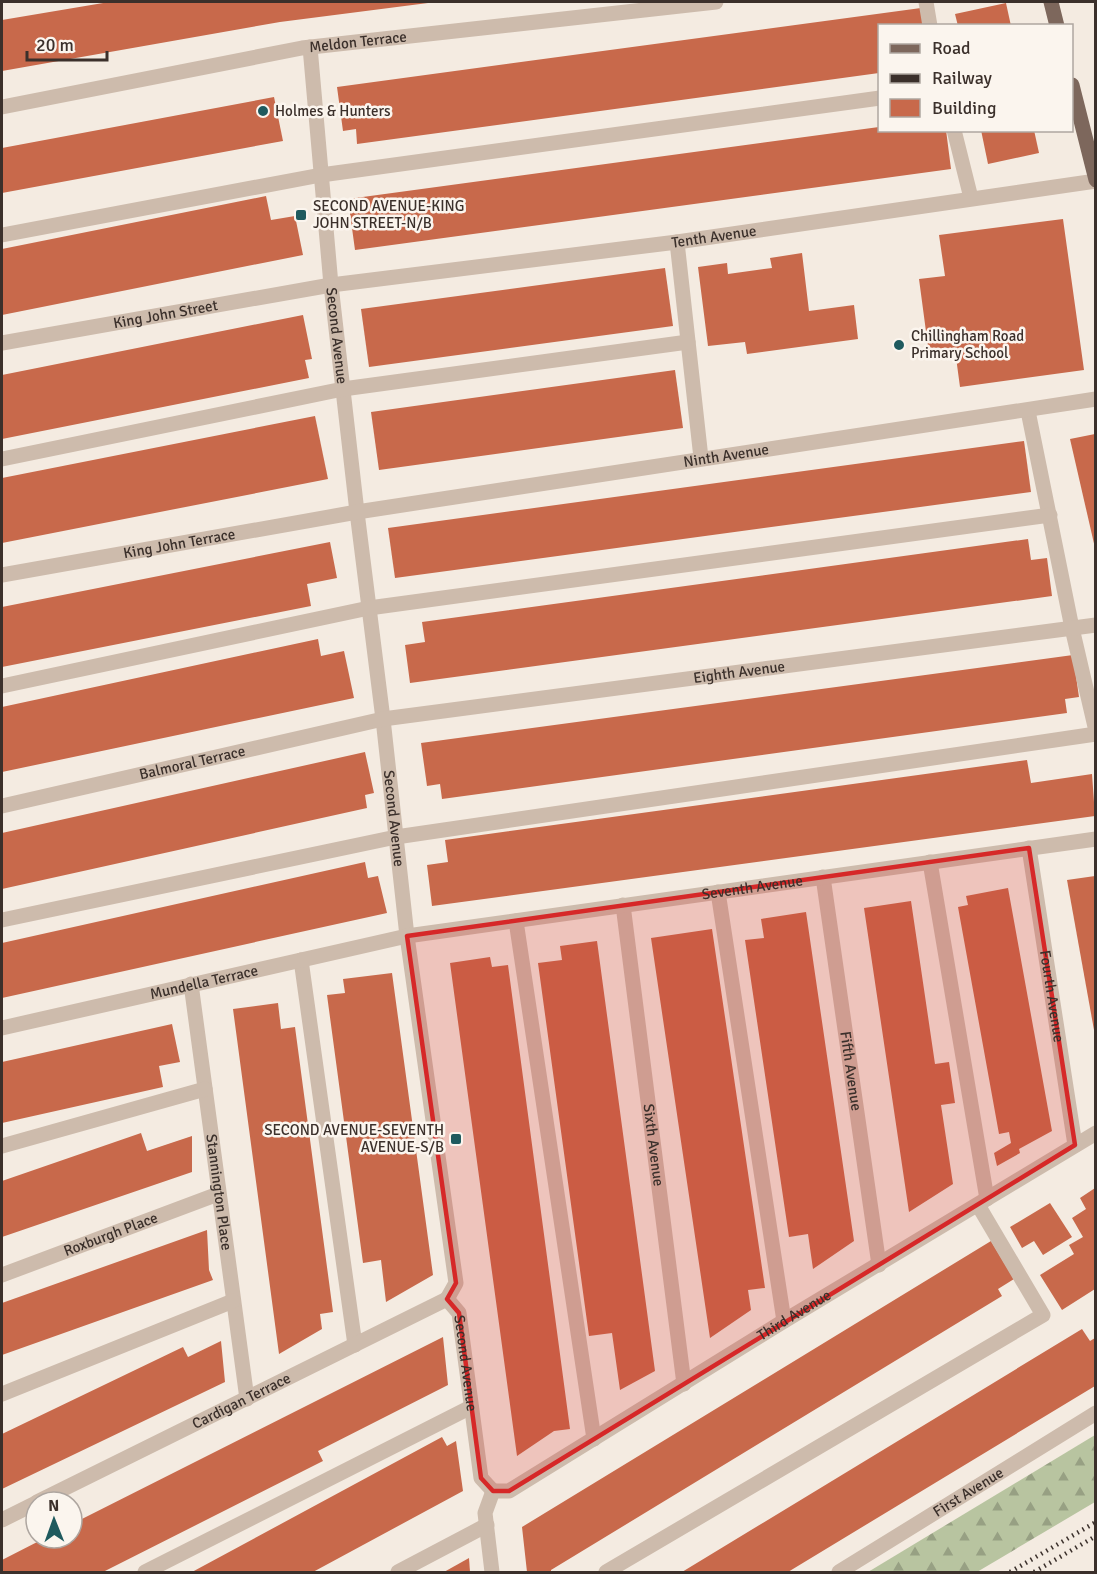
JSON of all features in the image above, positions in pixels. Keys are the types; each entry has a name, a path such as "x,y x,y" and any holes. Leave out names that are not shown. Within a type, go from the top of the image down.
{"main road":[{"path":"1051,2 1056,24"},
{"path":"1073,92 1095,181"}],"street":[{"name":"Meldon Terrace","path":"2,107 310,47 716,2"},
{"path":"926,2 930,24"},
{"name":"Second Avenue","path":"310,47 331,285 407,936 456,1283 447,1299 459,1313 481,1478 493,1491"},
{"path":"2,235 321,175 878,98"},
{"path":"954,132 971,198"},
{"name":"Tenth Avenue","path":"331,285 677,242 1095,181"},
{"path":"677,242 701,458"},
{"name":"King John Street","path":"2,343 331,285"},
{"path":"2,459 343,389 688,342"},
{"name":"Ninth Avenue","path":"357,512 1095,399"},
{"path":"2,920 396,837 1095,733 1028,411"},
{"name":"King John Terrace","path":"2,575 357,512"},
{"path":"2,686 369,608 1050,515"},
{"name":"Eighth Avenue","path":"383,719 1095,625"},
{"name":"Balmoral Terrace","path":"2,806 383,719"},
{"name":"Seventh Avenue","path":"407,936 1095,839"},
{"name":"Fourth Avenue","path":"1029,848 1075,1145"},
{"path":"606,1572 1043,1315 983,1202 930,862"},
{"name":"Fifth Avenue","path":"824,877 879,1265"},
{"path":"718,892 784,1321"},
{"name":"Sixth Avenue","path":"623,905 684,1384"},
{"path":"516,921 594,1439"},
{"name":"Mundella Terrace","path":"2,1028 407,936"},
{"path":"301,960 355,1345"},
{"name":"Stannington Place","path":"191,984 247,1400"},
{"path":"2,1146 205,1089"},
{"name":"Third Avenue","path":"493,1491 509,1491 1095,1133"},
{"name":"Roxburgh Place","path":"2,1275 218,1194"},
{"name":"Cardigan Terrace","path":"62,1490 447,1299"},
{"path":"2,1394 233,1301"},
{"path":"145,1572 471,1407"},
{"name":"First Avenue","path":"839,1572 1095,1413"},
{"path":"492,1572 485,1513 493,1491"},
{"name":"Cardigan Terrace","path":"2,1520 24,1509"},
{"path":"398,1572 487,1525"}],"highlighted area":[{"path":"1029,848 1075,1145 509,1491 493,1491 481,1478 459,1313 447,1299 456,1283 407,936"}],"green space":[{"path":"1095,1435 1095,1502 977,1572 868,1572"}],"building":[{"path":"109,2 428,3 280,22 2,71 2,20"},
{"path":"1006,3 1011,24 958,24 955,14"},
{"path":"921,8 923,24 878,24 878,73 357,144 356,129 343,131 337,87"},
{"path":"274,97 283,141 2,193 2,148"},
{"path":"878,127 878,132 946,132 951,169 355,250 348,199"},
{"path":"981,132 1034,132 1039,153 988,164"},
{"path":"266,196 271,220 295,216 303,255 2,315 2,249"},
{"path":"1063,219 1084,370 960,387 955,350 929,354 919,279 945,276 939,235"},
{"path":"802,253 809,311 854,305 858,339 747,354 745,342 708,346 698,267 727,263 728,274 772,268 770,258"},
{"path":"665,268 673,326 369,367 361,309"},
{"path":"303,315 312,359 305,360 309,378 2,439 2,375"},
{"path":"675,370 683,428 379,470 371,412"},
{"path":"315,416 328,479 2,543 2,478"},
{"path":"1095,434 1095,548 1070,439"},
{"path":"1024,441 1031,492 395,578 388,528"},
{"path":"1028,539 1031,560 1047,558 1052,596 410,683 405,645 425,642 422,622"},
{"path":"330,542 337,578 307,584 311,606 2,667 2,607"},
{"path":"318,639 321,656 344,651 354,698 2,772 2,707"},
{"path":"1073,655 1079,697 1065,699 1067,713 442,799 440,784 427,786 421,743"},
{"path":"365,752 374,793 365,795 367,808 2,889 2,833"},
{"path":"1027,760 1031,783 1092,774 1095,816 432,906 427,865 448,862 445,840"},
{"path":"365,862 368,878 378,876 387,913 2,998 2,943"},
{"path":"1095,876 1095,1030 1094,1030 1067,880"},
{"path":"1008,888 1052,1131 1019,1149 1020,1153 997,1166 994,1153 1011,1143 1009,1132 999,1134 958,907 968,905 966,896"},
{"path":"911,901 935,1064 949,1062 955,1103 941,1105 953,1184 909,1212 864,908"},
{"path":"806,912 854,1241 813,1269 808,1234 789,1237 745,940 764,938 761,919"},
{"path":"712,929 765,1288 748,1290 751,1310 710,1338 651,938"},
{"path":"597,941 655,1371 620,1390 612,1333 589,1336 538,963 562,960 560,946"},
{"path":"490,957 492,967 508,965 570,1429 554,1431 517,1456 450,963"},
{"path":"392,973 433,1275 386,1302 381,1260 363,1263 327,995 345,993 343,979"},
{"path":"278,1003 281,1029 295,1027 333,1312 320,1314 322,1329 279,1354 233,1009"},
{"path":"172,1024 180,1062 159,1066 163,1087 2,1123 2,1062"},
{"path":"141,1133 147,1151 192,1136 192,1172 2,1237 2,1181"},
{"path":"1095,1188 1095,1289 1062,1310 1040,1275 1074,1254 1069,1245 1083,1237 1072,1218 1086,1209 1080,1198"},
{"path":"1050,1203 1072,1237 1043,1255 1034,1241 1022,1248 1010,1227"},
{"path":"207,1230 209,1270 213,1280 2,1355 2,1303"},
{"path":"991,1241 1014,1279 998,1289 1002,1296 551,1572 527,1572 522,1527"},
{"path":"1082,1329 1090,1341 1095,1338 1095,1386 788,1572 682,1572"},
{"path":"443,1337 448,1385 318,1451 323,1461 103,1572 2,1572 2,1560 24,1549 84,1550 84,1518"},
{"path":"221,1341 225,1382 2,1489 2,1434 183,1347 188,1357"},
{"path":"442,1437 447,1446 456,1441 463,1491 313,1572 192,1572"},
{"path":"469,1558 470,1572 444,1572"}],"railway":[{"path":"1010,1572 1096,1522"},
{"path":"1034,1572 1096,1536"}],"place":[{"name":"Holmes & Hunters","path":"263,111"},
{"name":"SECOND AVENUE-KING JOHN STREET-N/B","path":"301,215"},
{"name":"Chillingham Road Primary School","path":"899,345"},
{"name":"SECOND AVENUE-SEVENTH AVENUE-S/B","path":"456,1139"}]}
